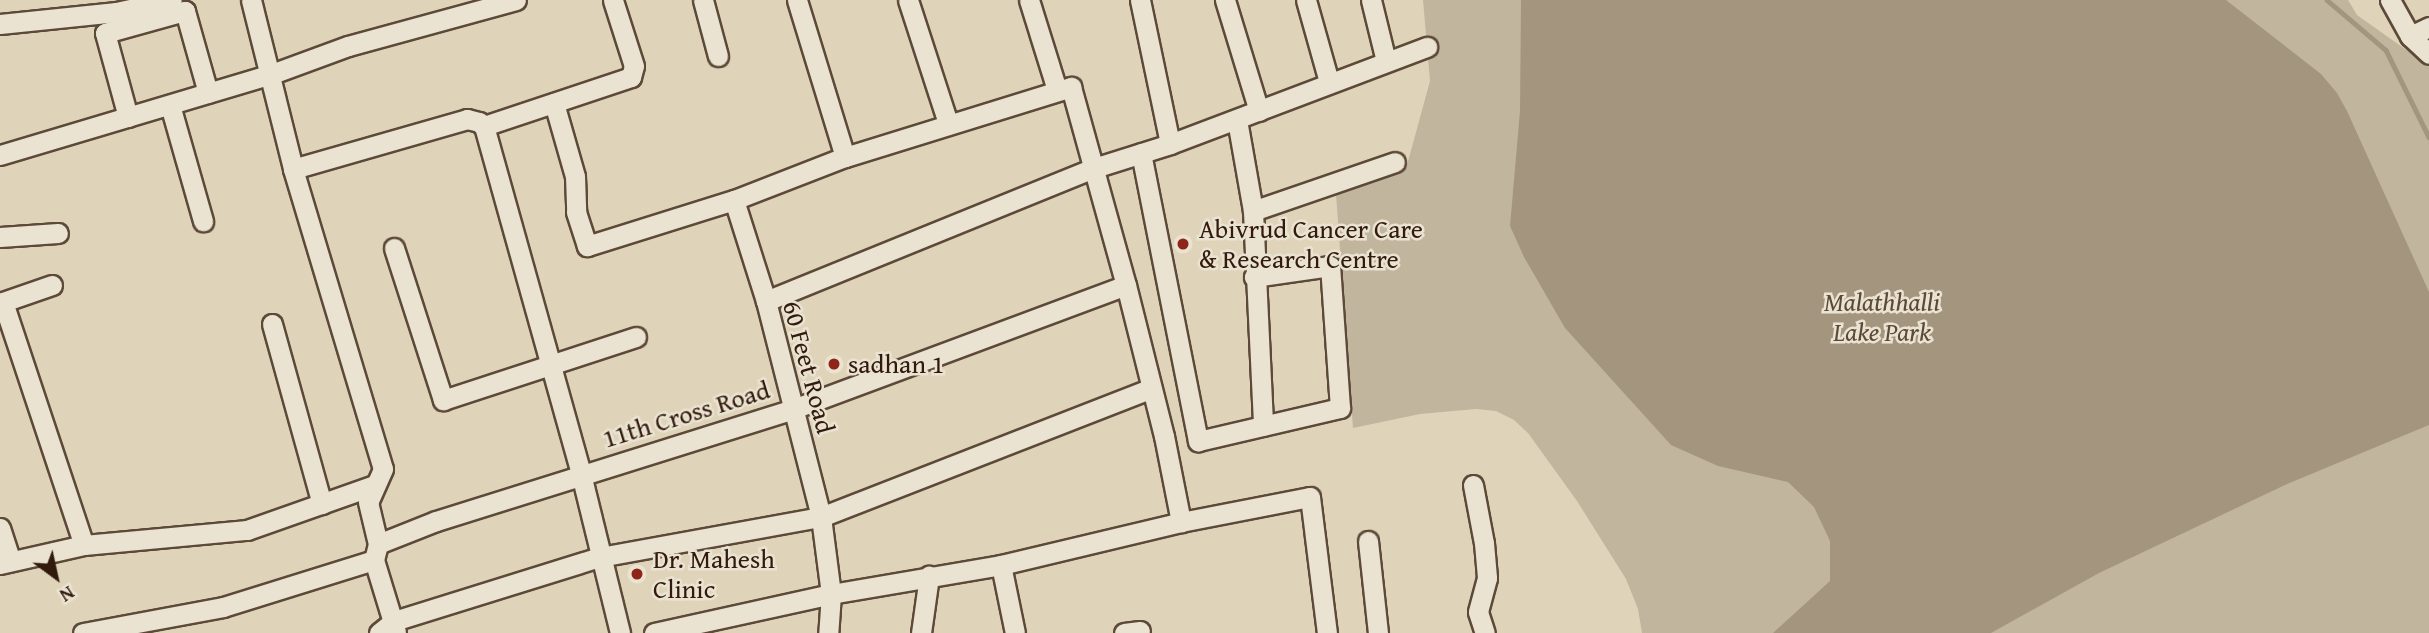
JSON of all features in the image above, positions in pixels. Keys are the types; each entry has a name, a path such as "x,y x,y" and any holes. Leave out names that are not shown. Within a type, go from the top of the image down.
{"street":[{"path":"0,24 116,12 172,0"},
{"path":"251,0 293,169 383,469 368,502 390,629 600,557 821,517 1150,389"},
{"path":"0,155 269,75 452,8 516,0"},
{"path":"484,127 631,76 634,72 613,0"},
{"path":"703,0 718,56"},
{"path":"797,0 845,157"},
{"path":"908,0 948,123"},
{"path":"1029,0 1057,90"},
{"path":"1140,0 1170,144"},
{"path":"1224,0 1259,111"},
{"path":"1306,0 1329,82"},
{"path":"1371,0 1386,61"},
{"path":"2390,0 2410,36 2429,54"},
{"path":"128,117 105,33 185,11 208,93"},
{"path":"2410,36 2429,27"},
{"path":"766,301 1094,168 1237,120 1329,82 1427,47"},
{"path":"554,103 575,176 576,212 587,246 734,200 845,157 948,123 1071,87 1126,285 1181,522"},
{"path":"170,105 203,221"},
{"path":"293,169 467,119 479,122 484,127 581,474 620,633"},
{"path":"1237,120 1253,211 1263,426"},
{"path":"1141,153 1198,442 1340,408 1330,267 1254,277"},
{"path":"1253,211 1395,162"},
{"name":"60 Feet Road","path":"734,200 766,301 821,517 831,594 828,633"},
{"path":"0,237 58,233"},
{"path":"394,248 443,400 636,337"},
{"path":"52,285 2,303 85,545"},
{"name":"11th Cross Road","path":"83,633 223,607 376,552 436,521 793,409 1126,285"},
{"path":"272,324 322,504"},
{"path":"0,528 6,563 85,545 247,530 375,485"},
{"path":"1473,485 1485,543 1487,578 1478,612 1485,633"},
{"path":"654,633 831,594 1001,565 1181,522 1310,497 1327,633"},
{"path":"1368,541 1378,633"},
{"path":"1001,565 1015,633"},
{"path":"921,633 929,576"}],"green space":[{"name":"Malathhalli Lake Park","path":"1423,0 2348,0 2357,15 2429,66 2429,633 1642,633 1638,609 1626,579 1577,501 1528,433 1514,420 1496,411 1476,409 1420,414 1353,428 1336,194 1407,165 1430,81"}],"shaded area":[{"name":"Malathhalli Lake Park","path":"1521,0 2226,0 2321,74 2337,93 2347,111 2429,292 2429,425 2285,485 2099,573 1991,633 1773,633 1830,581 1830,541 1814,507 1788,482 1718,466 1671,445 1565,328 1524,257 1510,226 1520,111"}],"waterway":[{"path":"2327,0 2386,50 2429,137"}],"place":[{"name":"Abivrud Cancer Care & Research Centre","path":"1183,244"},
{"name":"sadhan 1","path":"834,364"},
{"name":"Dr. Mahesh Clinic","path":"637,574"}]}
